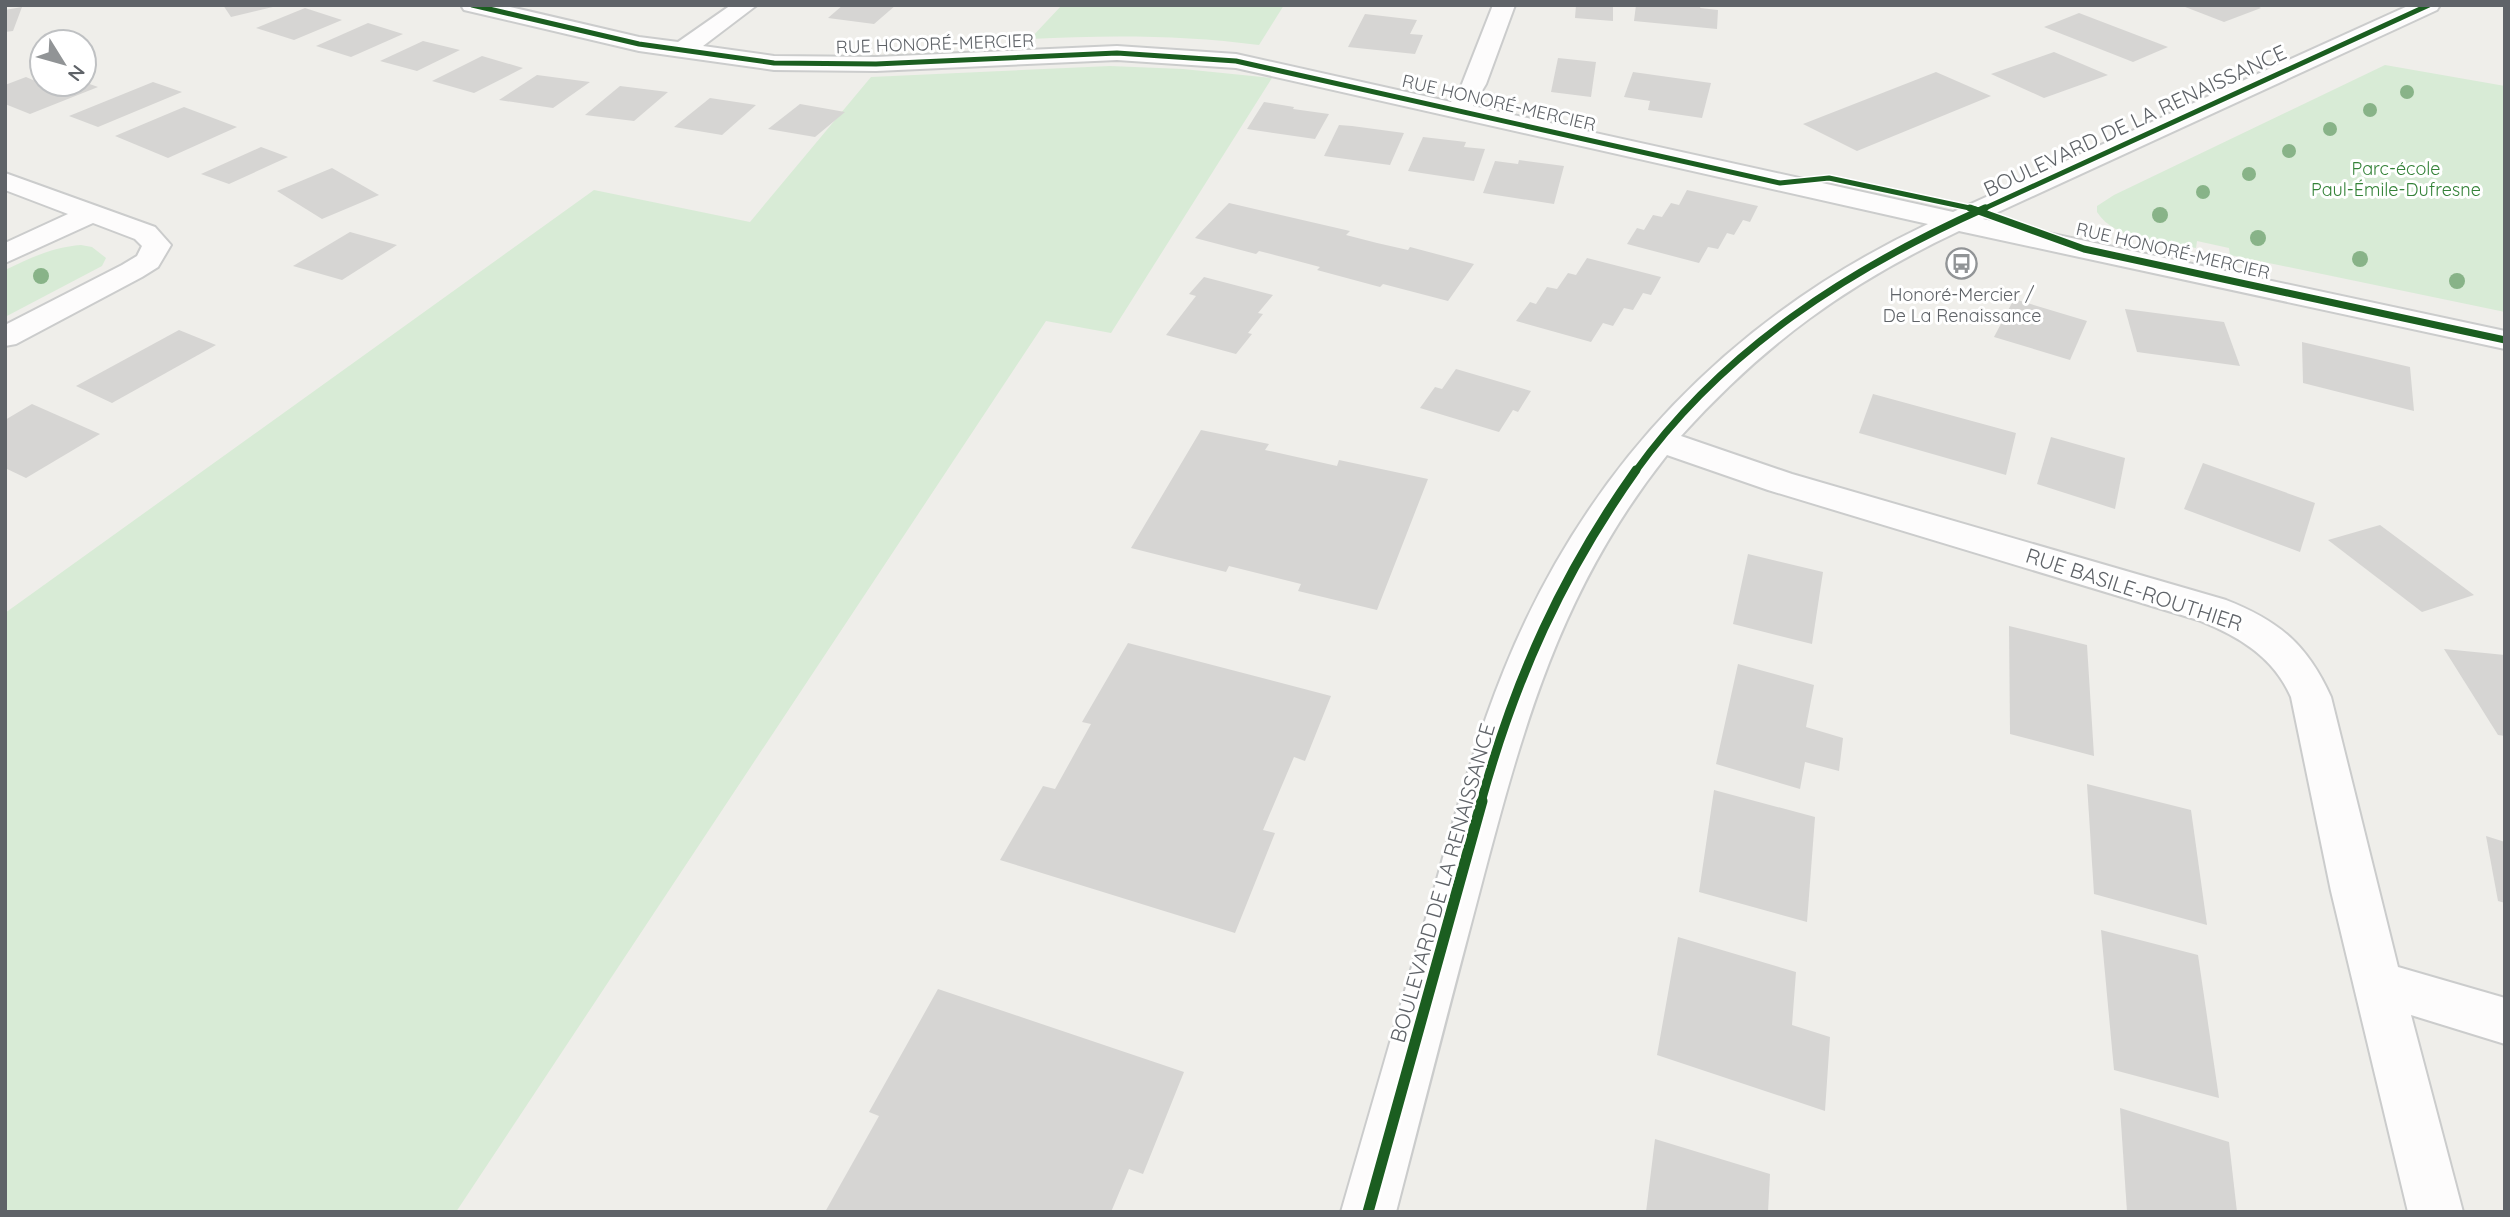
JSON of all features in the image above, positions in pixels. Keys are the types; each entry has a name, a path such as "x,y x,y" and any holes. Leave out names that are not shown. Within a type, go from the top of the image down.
{"street":[{"name":"RUE HONORÉ-MERCIER","path":"472,5 681,51 774,63 836,65 1093,54 1201,57 1236,61 1957,222 2505,340"},
{"path":"681,51 746,5"},
{"path":"1458,110 1474,84 1504,5"},
{"name":"BOULEVARD DE LA RENAISSANCE","path":"1368,1212 1480,808 1512,703 1535,643 1573,564 1661,441 1719,376 1779,324 1861,271 1957,222 2429,5"},
{"path":"5,181 154,239 157,245 148,261 114,282 5,337"},
{"path":"5,254 91,214"},
{"name":"RUE BASILE-ROUTHIER","path":"1661,441 1780,482 2212,610 2249,626 2280,646 2297,668 2311,697 2354,891 2380,984 2436,1212"},
{"path":"2380,984 2505,1021"}],"green space":[{"path":"1062,5 1284,5 1259,45 1145,37 1030,39"},
{"name":"Parc-école Paul-Émile-Dufresne","path":"2385,65 2505,86 2505,312 2230,255 2229,248 2197,241 2196,248 2142,239 2116,229 2105,222 2097,212 2097,206 2114,195"},
{"path":"1110,66 1183,69 1272,78 1111,333 1046,321 456,1212 5,1212 5,613 594,190 750,222 871,77"},
{"path":"81,245 92,247 106,258 102,266 5,317 5,270 51,251"}],"building":[{"path":"223,5 277,5 277,6 231,17"},
{"path":"843,5 896,5 874,24 828,18"},
{"path":"1576,5 1613,5 1613,21 1575,18"},
{"path":"1636,5 1701,5 1700,8 1718,10 1717,29 1634,21"},
{"path":"2180,5 2255,5 2261,8 2224,22"},
{"path":"22,7 13,31 5,32 5,10"},
{"path":"305,8 342,20 294,40 256,28"},
{"path":"2079,13 2168,47 2133,62 2044,27"},
{"path":"1365,14 1417,20 1410,34 1423,35 1415,54 1348,47"},
{"path":"368,23 403,34 351,57 316,46"},
{"path":"423,41 460,50 417,71 380,61"},
{"path":"2054,52 2108,75 2044,98 1991,74"},
{"path":"482,56 523,68 474,93 432,81"},
{"path":"1558,58 1596,62 1591,97 1551,92"},
{"path":"1633,72 1711,83 1702,118 1648,110 1650,101 1624,97"},
{"path":"1936,72 1991,96 1857,151 1803,124"},
{"path":"537,75 590,82 553,108 499,100"},
{"path":"26,77 28,98 70,98 30,114 5,104 5,85"},
{"path":"153,82 182,92 98,127 69,116"},
{"path":"620,86 668,92 634,121 585,115"},
{"path":"710,98 756,105 722,135 674,127"},
{"path":"1264,102 1329,114 1315,139 1247,129"},
{"path":"800,104 845,112 815,137 768,129"},
{"path":"184,107 237,127 168,158 115,136"},
{"path":"1339,125 1404,133 1390,165 1324,156"},
{"path":"1423,137 1466,142 1464,147 1485,149 1474,181 1408,171"},
{"path":"261,147 288,157 229,184 201,174"},
{"path":"1519,160 1564,166 1554,204 1483,193 1495,161 1518,164"},
{"path":"332,168 379,195 322,219 277,191"},
{"path":"1687,190 1758,206 1750,222 1743,220 1734,235 1727,233 1718,249 1708,247 1699,263 1627,244 1637,228 1644,230 1653,215 1662,217 1671,203 1679,205"},
{"path":"1229,203 1350,231 1346,235 1377,243 1408,250 1410,247 1474,264 1448,301 1383,284 1380,287 1259,251 1256,254 1195,238"},
{"path":"350,232 397,245 342,280 293,266"},
{"path":"1587,258 1661,277 1651,295 1643,293 1633,310 1624,308 1613,326 1603,323 1591,342 1516,321 1530,302 1536,304 1547,287 1557,289 1568,273 1576,275"},
{"path":"1204,277 1273,295 1258,313 1263,314 1236,354 1166,335 1196,296 1189,294"},
{"path":"2014,299 2087,321 2070,360 1994,337"},
{"path":"2125,309 2224,322 2240,366 2137,352"},
{"path":"179,330 216,345 112,403 76,386"},
{"path":"2302,342 2410,367 2414,411 2303,383"},
{"path":"1456,369 1531,391 1518,412 1513,410 1499,432 1420,408 1435,387 1442,389"},
{"path":"1873,394 2016,433 2006,475 1859,433"},
{"path":"32,404 100,434 26,478 5,468 5,420"},
{"path":"1201,430 1269,444 1265,450 1337,466 1339,460 1428,479 1377,610 1298,591 1301,584 1229,566 1226,572 1131,548"},
{"path":"2051,437 2125,458 2115,509 2037,484"},
{"path":"2203,463 2315,503 2300,552 2184,509"},
{"path":"2380,525 2474,595 2422,612 2328,540"},
{"path":"1748,554 1823,572 1812,644 1733,624"},
{"path":"2009,626 2087,645 2094,756 2010,734"},
{"path":"1128,643 1331,696 1305,761 1294,757 1263,830 1275,833 1235,933 1000,860 1043,786 1055,789 1091,724 1082,722"},
{"path":"2444,649 2505,655 2505,736 2498,735"},
{"path":"1738,664 1814,685 1806,727 1843,738 1839,771 1805,762 1800,789 1716,764"},
{"path":"2087,784 2191,810 2207,925 2094,894"},
{"path":"1714,790 1815,817 1807,922 1699,892"},
{"path":"2486,836 2505,842 2505,903 2498,901"},
{"path":"2101,930 2198,955 2219,1098 2114,1070"},
{"path":"1678,937 1796,972 1792,1025 1830,1037 1825,1111 1657,1055"},
{"path":"938,989 1184,1072 1143,1174 1129,1169 1111,1212 825,1212 879,1116 869,1112"},
{"path":"2120,1108 2229,1142 2237,1212 2127,1212"},
{"path":"1655,1139 1770,1174 1768,1212 1646,1212"}],"cycle path":[{"path":"472,5 639,44 774,63 876,64 1117,53 1236,61 1780,183 1829,178 1981,210 2084,249 2505,340"},
{"path":"1368,1212 1484,792 1524,669 1558,595 1582,551 1638,468 1670,429 1703,392 1739,358 1777,326 1852,275 1933,232 2429,5"}],"place":[{"name":"Honoré-Mercier / De La Renaissance","path":"1962,264"}]}
